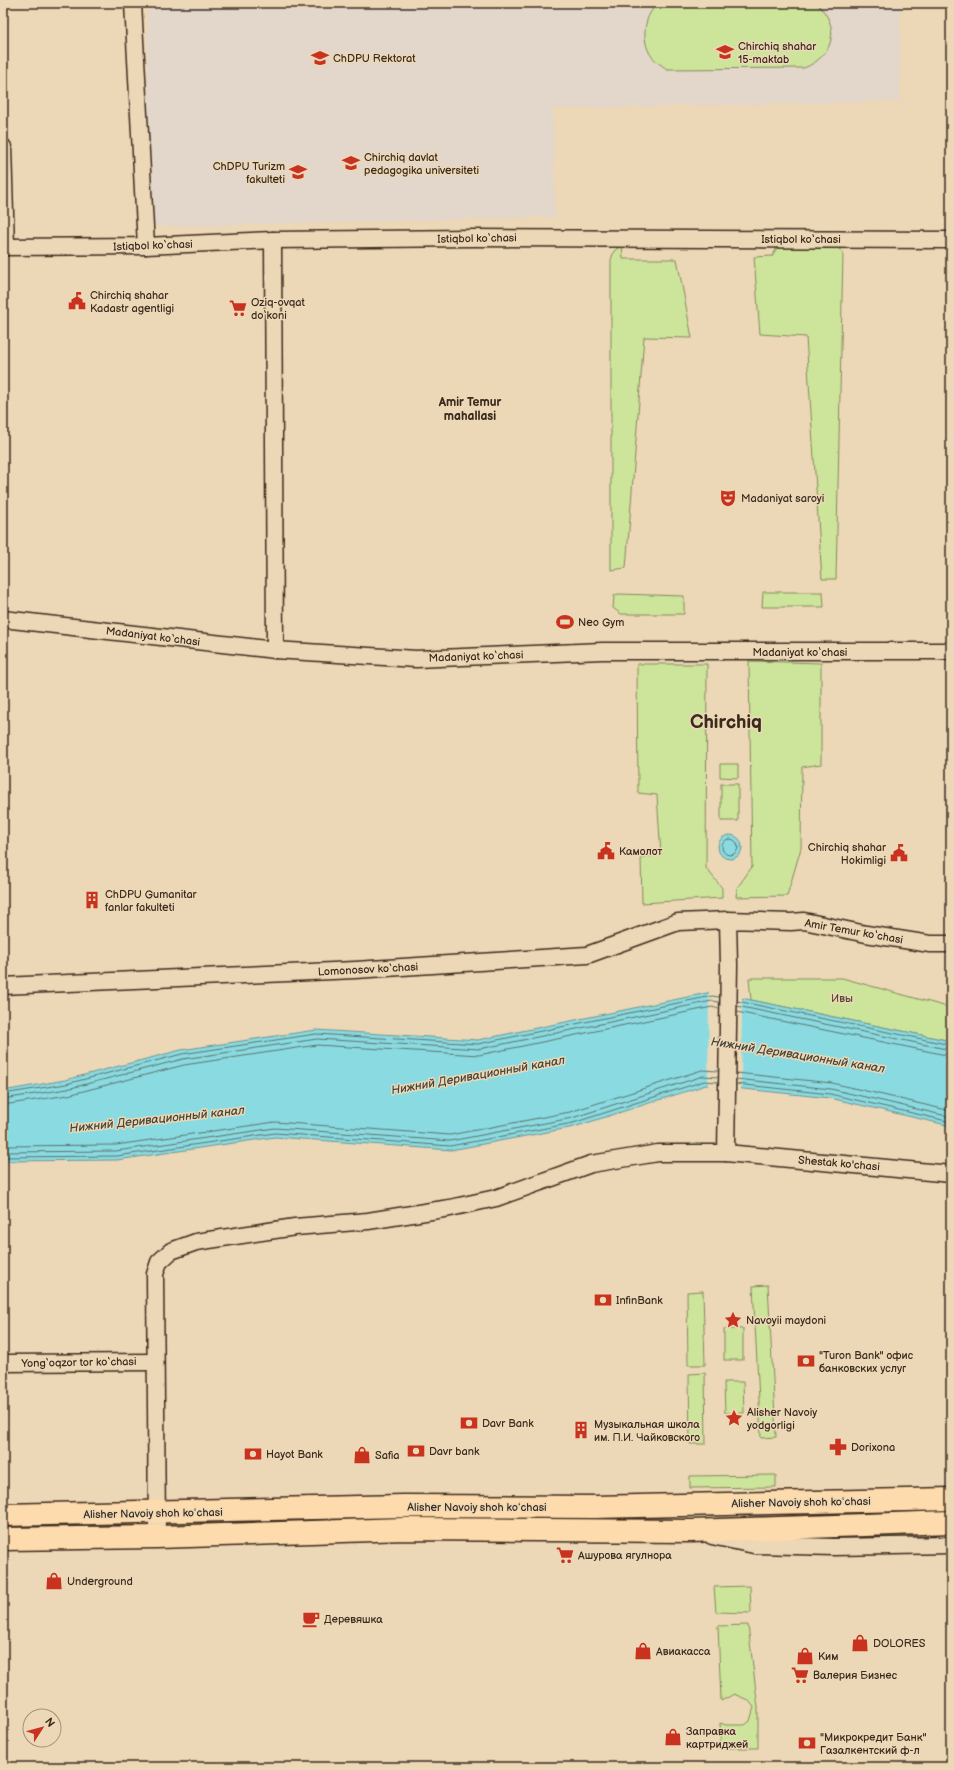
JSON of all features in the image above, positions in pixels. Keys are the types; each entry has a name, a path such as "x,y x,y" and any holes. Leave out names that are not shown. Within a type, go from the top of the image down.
{"main road":[{"name":"Alisher Navoiy shoh koʻchasi","path":"3,1515 157,1513 403,1506 602,1506 951,1499"},
{"name":"Alisher Navoiy shoh koʻchasi","path":"3,1539 158,1537 405,1529 691,1531 951,1522"}],"street":[{"path":"133,3 146,246"},
{"path":"3,147 4,247"},
{"name":"Istiqbol ko‘chasi","path":"4,247 146,246 273,240 503,238 951,240"},
{"path":"273,240 275,650"},
{"name":"Madaniyat ko‘chasi","path":"3,619 275,650 416,659 602,651 951,651"},
{"path":"726,1153 730,965 728,920"},
{"name":"Amir Temur ko‘chasi","path":"728,920 804,921 866,934 930,944 951,944"},
{"name":"Lomonosov ko‘chasi","path":"3,986 355,970 587,955 678,922 728,920"},
{"name":"Shestak ko'chasi","path":"158,1537 155,1274 159,1262 171,1251 196,1242 225,1237 368,1221 450,1208 503,1195 591,1164 658,1153 726,1153 951,1174"},
{"name":"Yong‘oqzor tor ko‘chasi","path":"3,1363 155,1362"},
{"name":"Alisher Navoiy shoh koʻchasi","path":"691,1531 754,1545 833,1547 951,1544"}],"shaded area":[{"name":"Chirchiq davlat pedagogika universiteti","path":"147,3 900,3 900,101 553,109 555,217 148,227"}],"green space":[{"path":"659,3 816,3 824,12 829,21 832,31 831,40 828,48 822,56 814,63 804,68 667,69 657,62 651,55 645,39 646,25 650,13"},
{"path":"622,245 623,259 677,259 692,338 644,337 626,568 611,570 611,260 614,251"},
{"path":"787,245 835,246 843,252 836,579 822,579 806,337 760,334 754,257 773,256 776,249"},
{"path":"763,592 823,592 824,607 762,607"},
{"path":"618,594 684,596 684,614 621,614 613,608 614,596"},
{"path":"749,661 821,663 821,764 802,767 801,848 787,896 736,897 737,888 752,867"},
{"path":"637,664 707,664 706,868 722,888 722,898 642,903 641,857 661,855 657,795 638,793"},
{"path":"720,764 738,764 738,778 720,777"},
{"path":"721,784 738,784 738,821 721,821"},
{"name":"Ивы","path":"749,978 842,978 951,1008 951,1041 751,1000"},
{"path":"768,1285 776,1437 761,1438 753,1286"},
{"path":"703,1291 705,1365 688,1365 687,1292"},
{"path":"724,1329 743,1329 743,1360 724,1360"},
{"path":"705,1373 706,1444 690,1444 689,1374"},
{"path":"724,1382 743,1382 744,1413 725,1413"},
{"path":"776,1475 776,1487 690,1488 690,1476"},
{"path":"750,1586 751,1613 716,1612 714,1587"},
{"path":"748,1625 758,1708 758,1748 721,1748 720,1723 726,1725 745,1725 750,1721 754,1707 748,1700 734,1694 721,1701 718,1626"}],"water":[{"path":"725,835 735,835 742,842 742,852 735,859 725,859 718,852 718,842"},
{"name":"Нижний Деривационный канал","path":"712,992 951,1041 951,1126 830,1098 706,1085 574,1127 451,1150 275,1137 117,1160 3,1161 3,1091 65,1080 181,1050 316,1030 478,1040"}],"pier":[{"path":"713,990 742,996 741,1091 708,1087 709,991"}],"place":[{"name":"Chirchiq shahar 15-maktab","path":"725,52"},
{"name":"ChDPU Rektorat","path":"320,58"},
{"name":"Chirchiq davlat pedagogika universiteti","path":"351,163"},
{"name":"ChDPU Turizm fakulteti","path":"298,172"},
{"name":"Chirchiq shahar Kadastr agentligi","path":"77,301"},
{"name":"Oziq-ovqat do‘koni","path":"238,308"},
{"name":"Madaniyat saroyi","path":"728,498"},
{"name":"Neo Gym","path":"565,622"},
{"name":"Камолот","path":"606,851"},
{"name":"Chirchiq shahar Hokimligi","path":"899,853"},
{"name":"ChDPU Gumanitar fanlar fakulteti","path":"92,900"},
{"name":"InfinBank","path":"603,1300"},
{"name":"Navoyii maydoni","path":"733,1320"},
{"name":"\"Turon Bank\" офис банковских услуг","path":"806,1361"},
{"name":"Alisher Navoiy yodgorligi","path":"734,1418"},
{"name":"Davr Bank","path":"469,1423"},
{"name":"Музыкальная школа им. П.И. Чайковского","path":"581,1430"},
{"name":"Dorixona","path":"838,1447"},
{"name":"Davr bank","path":"416,1451"},
{"name":"Hayot Bank","path":"253,1454"},
{"name":"Safia","path":"362,1455"},
{"name":"Ашурова ягулнора","path":"565,1555"},
{"name":"Underground","path":"54,1581"},
{"name":"Деревяшка","path":"311,1619"},
{"name":"DOLORES","path":"860,1643"},
{"name":"Авиакасса","path":"643,1651"},
{"name":"Ким","path":"805,1656"},
{"name":"Валерия Бизнес","path":"800,1675"},
{"name":"Заправка картриджей","path":"673,1737"},
{"name":"\"Микрокредит Банк\" Газалкентский ф-л","path":"807,1743"}],"district":[{"name":"Amir Temur mahallasi","path":"470,409"},
{"name":"Chirchiq","path":"726,721"}]}
